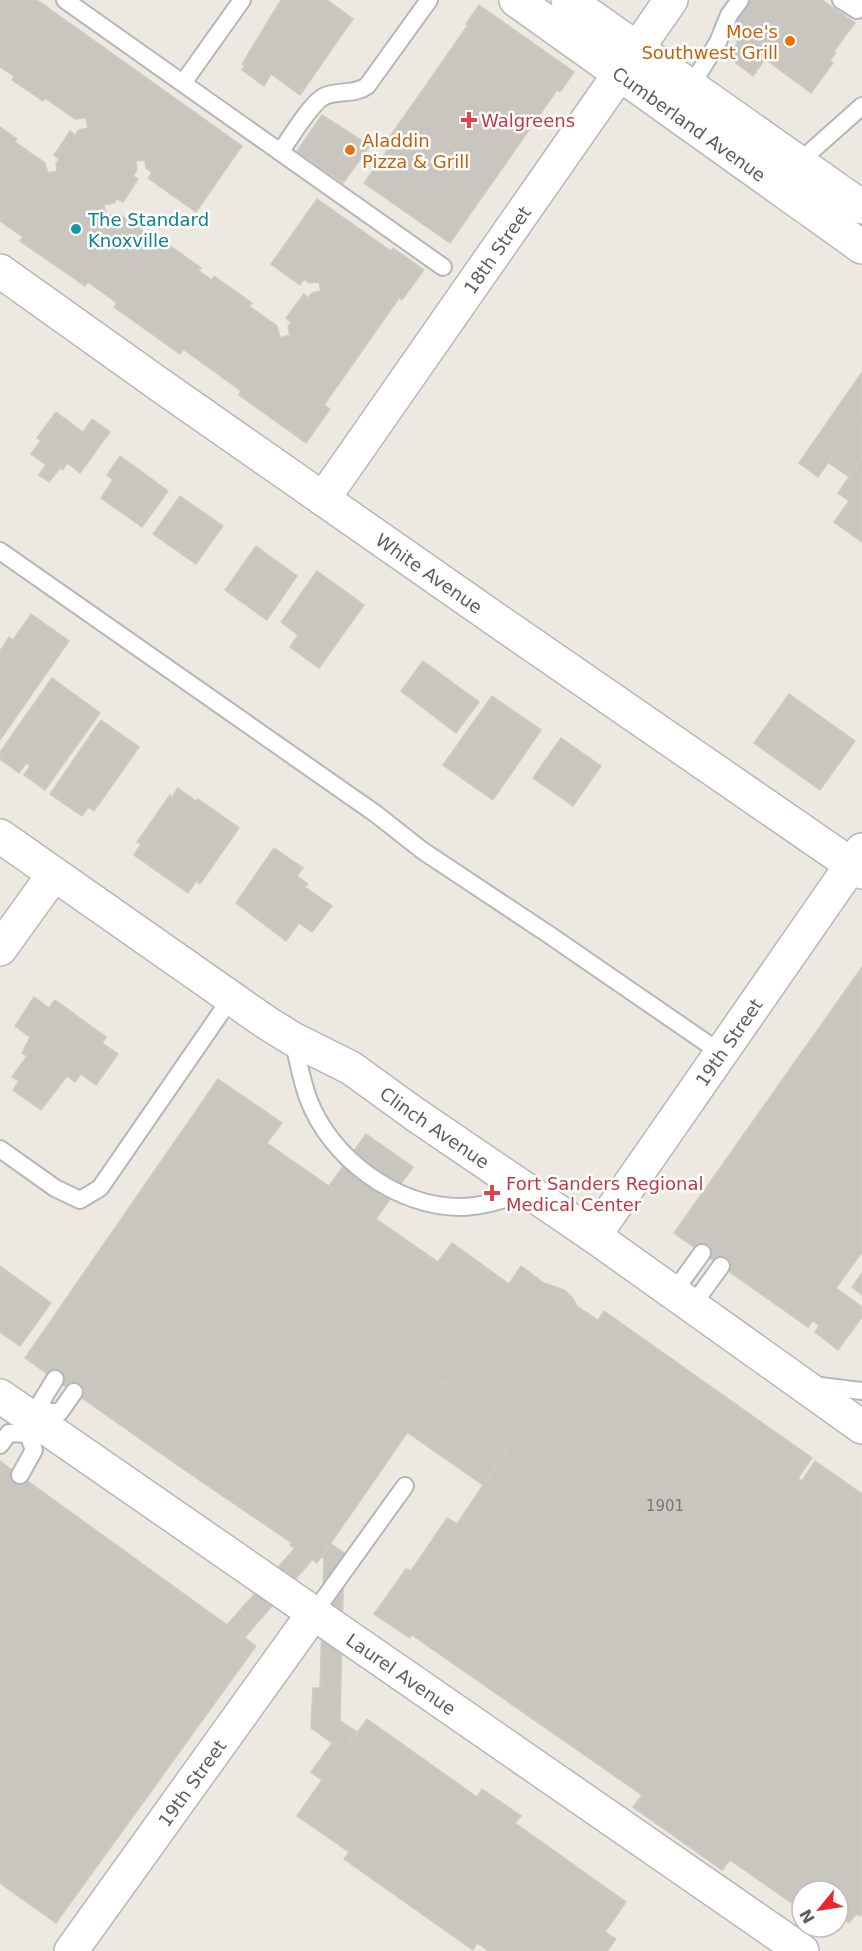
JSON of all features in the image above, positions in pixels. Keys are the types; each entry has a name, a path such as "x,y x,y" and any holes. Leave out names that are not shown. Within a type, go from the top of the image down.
{"street":[{"name":"Cumberland Avenue","path":"516,0 629,62 691,86 862,207"},
{"name":"Cumberland Avenue","path":"568,0 629,62 862,247"},
{"name":"18th Street","path":"324,500 671,0"},
{"name":"White Avenue","path":"0,271 324,500 859,862"},
{"name":"Clinch Avenue","path":"0,836 293,1039 351,1068 594,1236 862,1427"},
{"name":"19th Street","path":"594,1236 720,1053 859,862"},
{"path":"0,949 54,874"},
{"name":"Laurel Avenue","path":"0,1396 802,1951"},
{"name":"19th Street","path":"71,1951 313,1614"}],"lane":[{"path":"65,0 443,267"},
{"path":"183,83 242,0"},
{"path":"280,152 318,100 331,94 359,91 367,86 429,0"},
{"path":"691,86 718,42 729,15 740,0"},
{"path":"841,0 857,10 862,4"},
{"path":"799,162 862,106"},
{"path":"0,551 376,814 423,851 720,1053"},
{"path":"0,1149 55,1188 80,1200 100,1188 231,998"},
{"path":"293,1039 308,1098 318,1119 348,1159 395,1192 433,1204 460,1207 478,1206 529,1192"},
{"path":"683,1300 702,1253"},
{"path":"683,1300 721,1266"},
{"path":"20,1475 34,1450 41,1402 55,1379"},
{"path":"800,1383 862,1391"},
{"path":"0,1445 9,1433 60,1412 74,1392"},
{"path":"313,1614 405,1486"}],"building":[{"name":"The Standard Knoxville","path":"0,0 37,0 242,146 196,212 148,178 152,173 146,168 145,160 136,161 137,170 133,176 138,179 123,202 117,199 114,203 104,205 106,216 119,214 160,243 162,240 201,268 198,270 212,280 214,276 252,303 249,306 277,326 280,338 290,335 288,327 291,322 286,318 304,294 308,298 312,293 321,291 319,282 309,283 304,279 300,285 271,264 317,199 391,251 393,248 424,270 402,300 399,298 324,405 330,409 306,443 239,395 241,391 183,349 180,354 114,307 117,303 88,282 85,286 20,241 23,237 0,221 0,127 17,139 15,142 45,163 48,173 57,171 56,164 59,159 54,155 70,131 75,135 79,130 88,128 86,118 75,119 45,98 43,101 12,80 14,76 0,67"},
{"path":"281,0 327,0 353,19 300,95 271,74 264,86 242,70 245,66 242,64"},
{"name":"Moe's Southwest Grill","path":"749,0 822,0 855,23 834,51 836,53 830,60 833,63 811,93 765,59 753,76 731,59 741,30 733,24"},
{"name":"Walgreens","path":"479,5 574,72 560,92 557,90 450,243 364,183 387,151 382,148 468,25 466,24"},
{"path":"322,115 370,146 343,183 297,151"},
{"path":"862,372 862,414 818,477 799,463"},
{"path":"56,412 83,432 92,419 110,432 80,473 67,463 63,470 60,468 49,482 39,475 46,465 31,454 41,440 37,438"},
{"path":"862,414 862,458 849,477 828,462"},
{"path":"120,456 168,491 142,527 101,498 113,480 107,475"},
{"path":"862,458 862,542 834,522 849,501 838,493"},
{"path":"180,496 223,526 196,564 153,534"},
{"path":"256,546 297,576 267,620 225,590"},
{"path":"317,571 364,605 319,668 290,647 298,635 281,622"},
{"path":"31,614 69,641 0,740 0,651 9,637 13,640"},
{"path":"423,661 479,702 456,733 401,691"},
{"path":"52,678 100,713 45,790 24,775 30,766 26,763 19,773 0,759 0,752"},
{"path":"789,694 855,741 820,790 754,743"},
{"path":"492,696 541,730 493,800 443,765"},
{"path":"101,720 139,747 94,811 88,807 82,816 50,794"},
{"path":"561,738 601,766 573,806 533,778"},
{"path":"178,788 239,828 200,884 196,881 188,893 134,855 141,844 137,842 170,795 172,797"},
{"path":"274,848 303,868 297,876 308,884 305,887 332,906 312,932 299,923 286,941 236,903"},
{"path":"862,967 862,1252 836,1288 862,1307 862,1317 838,1350 815,1332 819,1326 813,1321 808,1327 674,1233"},
{"path":"34,997 49,1008 55,1000 106,1037 102,1043 118,1054 96,1085 81,1074 75,1082 67,1076 41,1110 13,1090 19,1081 12,1077 27,1056 22,1053 30,1037 15,1026"},
{"path":"218,1079 282,1123 267,1143 438,1262 452,1243 509,1284 521,1266 544,1283 564,1290 577,1306 598,1320 604,1311 812,1458 798,1478 802,1481 815,1461 862,1494 862,1913 860,1916 856,1914 850,1922 850,1879 790,1879 790,1902 730,1860 722,1870 633,1807 642,1795 412,1635 410,1638 374,1614 406,1569 411,1571 447,1518 457,1524 521,1429 517,1426 514,1431 443,1381 317,1563 290,1545 292,1543 25,1358"},
{"path":"366,1134 413,1167 376,1219 329,1186"},
{"path":"0,1266 51,1303 20,1346 0,1332"},
{"path":"862,1273 862,1295 852,1287"},
{"path":"443,1381 514,1431 517,1426 521,1429 483,1485 407,1432"},
{"path":"0,1461 256,1646 56,1923 0,1883"},
{"path":"331,1544 344,1553 340,1721 357,1732 345,1750 311,1728 313,1688 320,1688 324,1559 322,1557"},
{"path":"295,1548 312,1560 245,1637 227,1625"},
{"path":"367,1719 477,1797 482,1789 521,1816 515,1823 626,1902 605,1932 616,1939 607,1951 489,1951 477,1943 473,1950 344,1859 349,1852 297,1816 322,1780 311,1772 333,1741 345,1750"}],"place":[{"name":"Moe's Southwest Grill","path":"790,41"},
{"name":"Walgreens","path":"469,120"},
{"name":"Aladdin Pizza & Grill","path":"350,150"},
{"name":"The Standard Knoxville","path":"76,229"},
{"name":"Fort Sanders Regional Medical Center","path":"492,1193"}]}
